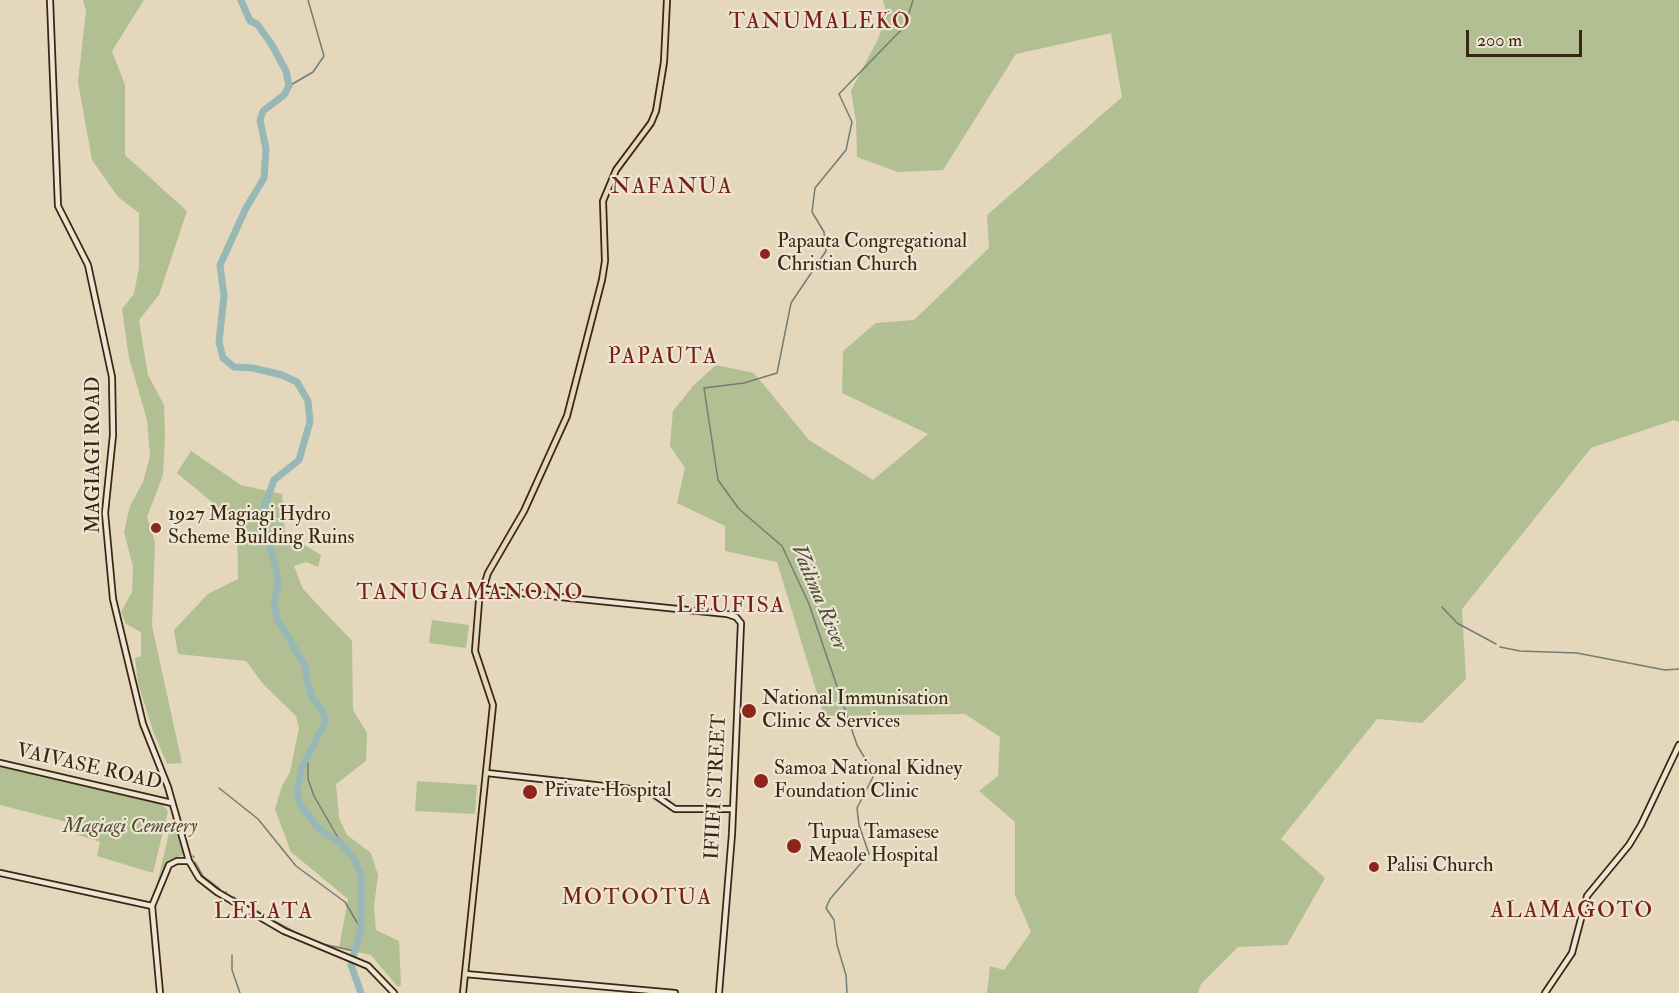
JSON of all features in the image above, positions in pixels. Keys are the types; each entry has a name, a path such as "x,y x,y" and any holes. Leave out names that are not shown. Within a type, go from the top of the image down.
{"main road":[{"name":"MAGIAGI ROAD","path":"50,0 58,207 88,265 112,377 113,435 105,513 114,599 143,724 172,803 189,861"},
{"path":"463,993 493,705 474,642 482,589 526,506 567,416 602,280 605,261 603,201 616,170 651,123 656,111 664,62 667,0"},
{"name":"IFIIFI STREET","path":"482,589 722,614 739,620 742,629 735,722 733,810 719,993"},
{"path":"1545,993 1572,953 1587,896 1629,845 1679,745"},
{"name":"VAIVASE ROAD","path":"0,763 172,803"},
{"path":"487,773 649,791 675,809 733,810"},
{"path":"160,993 152,906 169,865 177,861 189,861 199,878 230,900 284,932 375,970 394,993"},
{"path":"0,873 152,906"},
{"path":"465,974 675,993"}],"green space":[{"path":"83,0 144,0 112,51 125,85 125,155 187,211 159,295 139,320 148,375 164,405 163,475 147,517 155,542 152,626 182,763 167,764 153,731 138,683 135,658 141,656 141,632 126,624 121,612 132,592 133,566 124,532 130,506 143,482 150,456 147,420 129,358 122,309 134,294 139,268 139,213 118,197 92,160 78,82 86,11"},
{"path":"883,0 1679,0 1679,422 1674,420 1591,448 1462,609 1466,679 1422,723 1377,719 1281,839 1325,878 1287,945 1238,947 1201,984 1198,993 987,993 990,966 1004,970 1031,932 1015,895 1015,822 979,791 998,776 1000,737 965,714 824,716 777,562 725,551 725,526 677,503 685,468 670,446 673,411 693,386 716,365 754,373 809,440 873,480 928,434 842,393 843,351 876,323 914,320 989,248 987,215 1122,97 1111,33 1016,54 943,170 898,172 857,157 856,121 851,91 878,39 887,14"},
{"path":"191,451 241,485 282,494 285,533 321,555 318,567 306,562 294,566 303,589 352,641 353,710 367,733 366,761 336,784 339,818 347,835 371,853 378,875 374,906 376,930 399,941 401,985 398,987 371,955 339,948 348,899 291,852 275,809 282,786 290,772 299,728 296,716 264,685 246,661 178,654 174,630 208,594 238,579 237,523 177,473"},
{"path":"432,620 469,625 466,648 429,643"},
{"name":"Magiagi Cemetery","path":"0,765 160,802 168,811 153,873 97,856 100,842 69,832 71,823 0,805"},
{"path":"417,781 477,785 475,814 415,811"},
{"path":"173,816 183,855 170,860 165,866 153,901"}],"waterway":[{"path":"241,0 250,21 257,24 272,45 286,71 289,86 284,95 263,111 260,120 266,149 264,178 246,208 220,265 224,296 219,342 223,358 234,367 253,368 282,375 297,382 308,401 310,422 299,460 274,480 261,516 276,568 278,584 274,603 277,619 306,667 312,698 323,711 325,723 302,767 297,792 300,805 322,832 341,843 353,857 361,874 361,929 351,965 361,993"},
{"path":"289,86 313,72 324,56 308,0"},
{"name":"Vailima River","path":"847,993 846,975 837,945 834,920 826,908 830,899 869,854 859,825 857,808 873,777 872,770 857,745 809,604 782,546 739,509 718,480 704,388 744,383 777,373 791,303 826,251 824,232 812,212 815,188 846,150 852,122 839,94 905,26 913,0"},
{"path":"1442,607 1457,623 1496,644"},
{"path":"1500,647 1520,651 1577,653 1665,670 1679,669"},
{"path":"308,755 308,779 314,796 341,843"},
{"path":"219,788 258,819 296,866 345,902 361,929"},
{"path":"195,862 203,876 220,889"},
{"path":"234,897 238,900"},
{"path":"248,906 262,914"},
{"path":"265,916 293,931"},
{"path":"296,933 317,942"},
{"path":"323,944 354,951"},
{"path":"232,955 232,970 240,993"}],"place":[{"name":"Papauta Congregational Christian Church","path":"765,254"},
{"name":"1927 Magiagi Hydro Scheme Building Ruins","path":"156,528"},
{"name":"National Immunisation Clinic & Services","path":"749,711"},
{"name":"Samoa National Kidney Foundation Clinic","path":"761,781"},
{"name":"Private Hospital","path":"530,792"},
{"name":"Tupua Tamasese Meaole Hospital","path":"794,846"},
{"name":"Palisi Church","path":"1374,867"}],"district":[{"name":"TANUMALEKO","path":"820,23"},
{"name":"NAFANUA","path":"672,188"},
{"name":"PAPAUTA","path":"663,358"},
{"name":"TANUGAMANONO","path":"470,594"},
{"name":"LEUFISA","path":"731,607"},
{"name":"MOTOOTUA","path":"637,899"},
{"name":"ALAMAGOTO","path":"1572,912"},
{"name":"LELATA","path":"264,913"}]}
